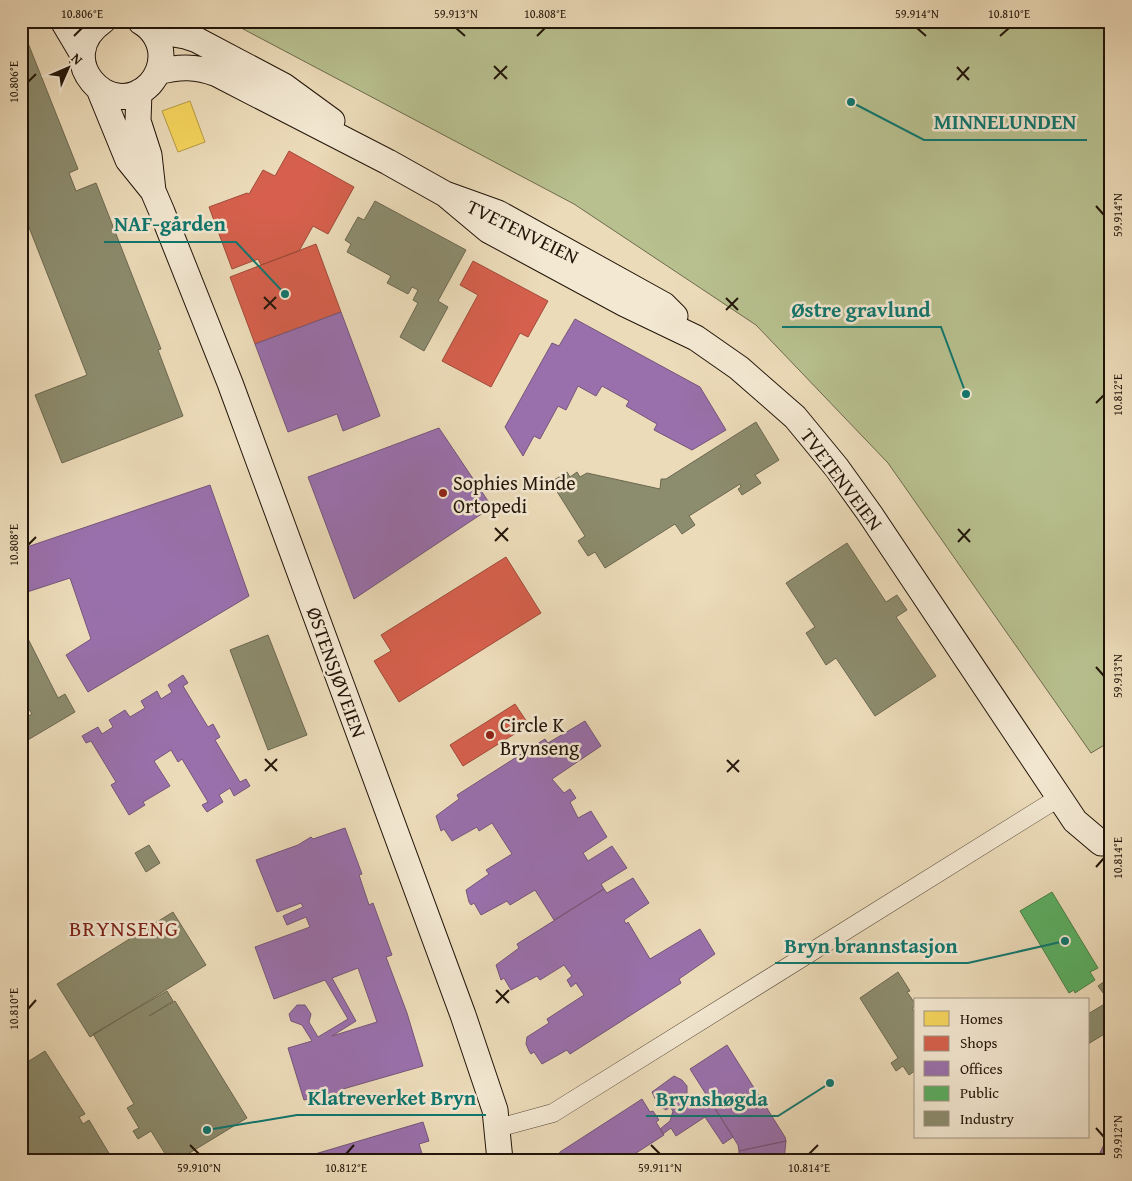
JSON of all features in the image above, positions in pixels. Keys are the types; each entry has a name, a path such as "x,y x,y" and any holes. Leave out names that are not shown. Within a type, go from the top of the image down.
{"main road":[{"name":"ØSTENSJØVEIEN","path":"63,21 82,53 83,67 89,80 99,89 128,160 152,191 180,253 230,383 487,1083 498,1128 500,1160"},
{"path":"82,53 88,35 103,21"},
{"path":"99,89 113,95 126,96 147,87 158,72 161,50 146,26"},
{"name":"TVETENVEIEN","path":"146,26 197,40 284,86 388,162"},
{"name":"TVETENVEIEN","path":"158,72 183,67 206,70 388,162 446,194 498,214 664,304 696,338 771,394 817,442 856,493 1075,821 1106,850"},
{"name":"ØSTENSJØVEIEN","path":"139,92 138,120 148,155 152,191"},
{"name":"TVETENVEIEN","path":"960,648 1038,734 1088,811 1106,850"}],"street":[{"path":"498,1128 553,1113 1060,797"}],"green space":[{"path":"228,21 1111,21 1111,741 1091,753 888,463 756,325 574,204"}],"building: Homes":[{"path":"190,101 205,142 178,152 162,111"}],"building: Shops":[{"path":"289,151 354,187 328,234 313,226 299,251 261,265 258,259 232,269 209,207 247,193 249,194 263,170 275,176"},
{"path":"316,244 341,312 255,344 230,277"},
{"path":"473,261 548,301 528,337 520,333 491,387 442,361 478,295 460,285"},
{"path":"506,557 541,613 399,702 374,661 391,651 381,635"},
{"path":"515,704 529,725 463,766 450,745"}],"building: Offices":[{"path":"341,312 380,416 343,431 337,414 288,432 255,344"},
{"path":"575,319 700,387 726,430 692,450 654,430 657,424 626,406 629,401 602,386 596,396 578,386 566,410 558,406 540,439 534,436 523,456 505,427 552,343 559,346"},
{"path":"439,428 492,507 354,599 308,477"},
{"path":"210,485 249,596 88,692 66,655 91,639 70,578 21,594 21,580 27,578 21,561 21,549"},
{"path":"183,675 188,683 183,686 208,727 213,724 220,737 215,740 240,782 246,779 250,786 234,796 230,788 219,795 223,802 207,812 202,805 208,802 182,759 178,762 171,750 154,761 170,786 143,802 145,805 129,815 111,785 116,782 91,741 86,743 82,736 98,727 102,734 113,727 109,720 125,710 130,717 145,708 141,701 157,691 161,699 172,692 168,685"},
{"path":"585,721 601,746 552,779 564,793 570,789 576,798 570,802 578,818 591,811 607,837 583,853 588,861 612,846 627,868 601,884 604,889 554,920 535,890 510,905 507,901 481,915 474,903 471,905 469,902 466,890 489,874 486,870 512,854 492,823 479,831 477,827 452,841 444,829 441,831 436,816 459,799 457,795 545,739 548,743"},
{"path":"345,828 362,874 359,875 369,905 373,903 392,955 386,957 407,1013 423,1066 343,1089 346,1099 325,1105 322,1095 304,1100 288,1048 312,1041 302,1025 291,1021 289,1014 297,1005 305,1005 311,1014 309,1022 318,1037 348,1019 325,980 274,999 255,947 310,927 306,917 287,925 283,916 303,907 301,903 277,912 256,860 298,845 311,837 313,839","holes":["358,968 377,1022 332,1036 356,1021 332,978"]},
{"path":"633,878 649,903 624,920 626,924 628,922 650,959 700,929 715,954 679,979 681,983 570,1054 567,1050 542,1064 534,1052 531,1054 529,1051 526,1044 527,1037 549,1023 547,1019 584,995 576,983 571,987 567,980 572,976 564,965 540,980 537,976 511,990 504,978 501,980 496,965 519,948 517,944 604,889 607,893"},
{"path":"727,1045 786,1141 739,1151 738,1145 690,1069"},
{"path":"674,1076 682,1080 687,1086 687,1096 684,1098 687,1102 696,1104 708,1097 733,1137 723,1144 705,1117 676,1136 671,1128 663,1134 660,1129 670,1121 673,1111 670,1107 666,1110 658,1105 652,1092"},
{"path":"642,1099 650,1112 653,1111 659,1120 656,1122 664,1135 633,1155 636,1160 564,1160 559,1155 560,1152"},
{"path":"423,1122 429,1141 419,1144 424,1160 316,1160 315,1154"},
{"path":"1111,1130 1111,1160 1104,1160 1098,1157"},
{"path":"786,1141 784,1160 739,1160 739,1151"}],"building: Public":[{"path":"1052,892 1098,968 1090,972 1095,980 1075,993 1074,990 1069,993 1020,911"}],"building: Industry":[{"path":"26,38 78,169 69,173 76,191 96,183 161,349 158,350 183,416 62,463 35,395 87,375 23,212 21,213 21,40"},
{"path":"375,201 466,250 438,301 448,307 424,351 400,337 418,303 413,300 418,290 412,287 408,294 387,283 391,276 347,252 351,244 345,240 358,217 364,220"},
{"path":"756,422 779,460 755,475 761,483 742,495 738,489 741,487 740,484 689,516 695,525 682,534 675,524 605,568 595,552 588,556 578,541 585,536 551,482 567,472 570,477 577,472 580,477 587,473 660,489 661,479 666,479"},
{"path":"847,543 886,602 897,595 907,610 896,617 936,676 875,716 836,658 826,665 806,633 815,627 786,583"},
{"path":"21,625 58,698 65,694 75,712 21,744 21,720 32,714 24,702 21,703"},
{"path":"268,635 307,735 268,750 230,650"},
{"path":"149,845 160,863 146,872 135,853"},
{"path":"173,912 206,965 90,1037 57,984"},
{"path":"1111,968 1111,1000 1109,1001 1098,986 1108,979 1104,972"},
{"path":"898,972 910,991 907,992 914,1002 912,1008 914,1011 914,1071 909,1075 903,1066 896,1071 891,1063 898,1058 860,998"},
{"path":"167,991 173,1001 149,1016 175,1001 247,1118 178,1160 169,1160 151,1131 138,1139 133,1131 139,1128 127,1108 134,1104 93,1034"},
{"path":"1111,1000 1111,1030 1090,1043 1090,1013"},
{"path":"45,1051 85,1114 79,1117 83,1124 89,1120 110,1155 106,1157 108,1160 21,1160 21,1066"}],"place":[{"name":"MINNELUNDEN","path":"851,102"},
{"name":"NAF-gården","path":"285,294"},
{"name":"Østre gravlund","path":"966,394"},
{"name":"Sophies Minde Ortopedi","path":"443,493"},
{"name":"Circle K Brynseng","path":"490,735"},
{"name":"Bryn brannstasjon","path":"1065,941"},
{"name":"Brynshøgda","path":"830,1083"},
{"name":"Klatreverket Bryn","path":"207,1130"}],"district":[{"name":"BRYNSENG","path":"124,928"}]}
